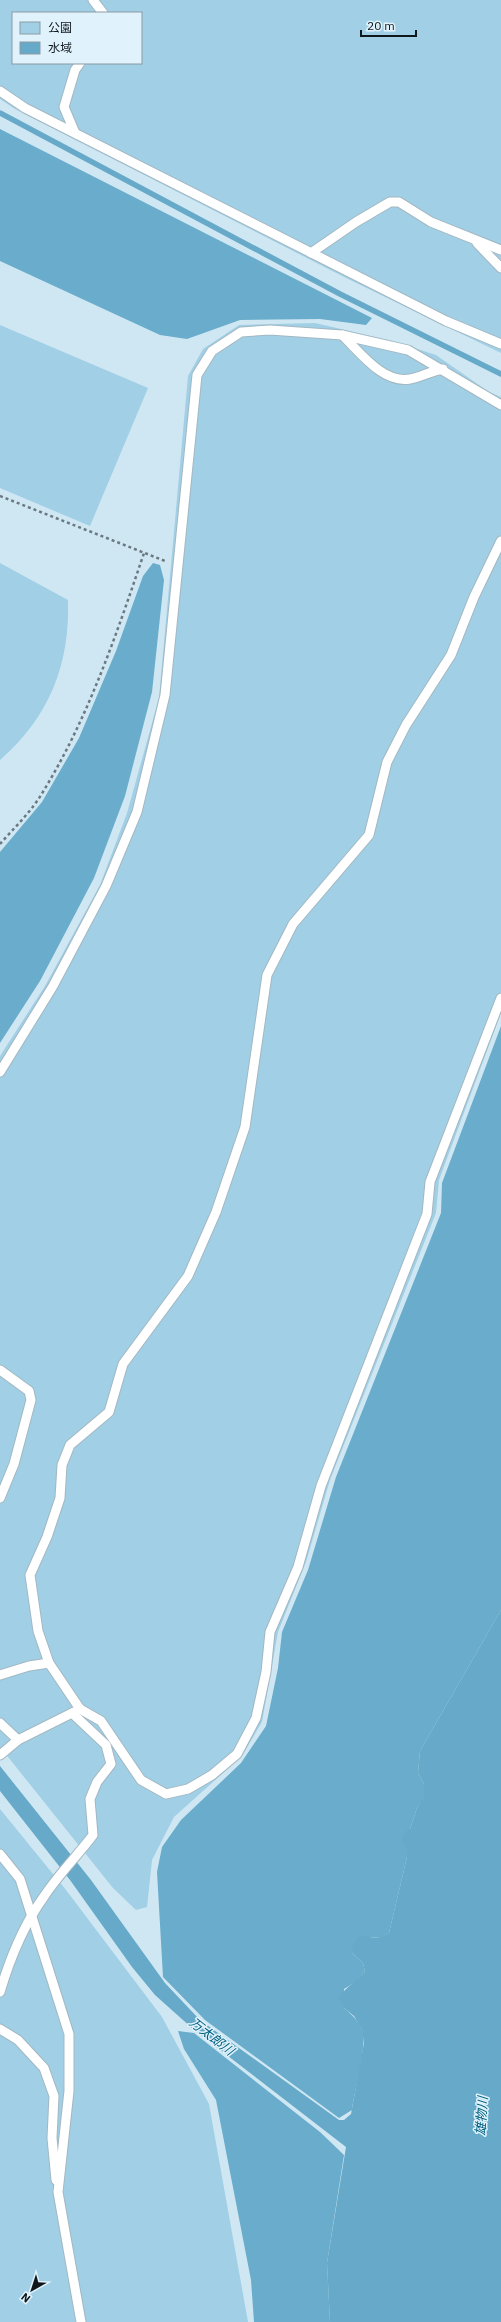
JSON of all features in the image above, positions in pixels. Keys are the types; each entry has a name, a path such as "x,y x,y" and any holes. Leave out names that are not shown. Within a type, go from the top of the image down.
{"lane":[{"path":"93,0 102,12"},
{"path":"75,133 64,107 75,70 79,64"},
{"path":"0,91 25,108 311,253 446,321 501,344"},
{"path":"311,253 356,222 390,202 399,202 431,222 501,250"},
{"path":"473,240 501,268"},
{"path":"0,1072 53,986 106,886 137,812 165,695 197,375 212,351 241,332 270,330 342,335 408,350 443,369 501,405"},
{"path":"342,335 371,363 392,379 411,379 431,370 443,369"},
{"path":"0,1992 22,1933 32,1915 46,1894 93,1835 90,1799 97,1782 111,1764 106,1745 76,1711 49,1663 38,1631 30,1575 47,1537 60,1498 62,1465 70,1445 109,1412 123,1364 188,1276 216,1212 245,1127 267,975 293,924 369,835 387,762 406,725 451,655 474,597 501,541"},
{"path":"0,1755 18,1741 76,1711 101,1721 141,1780 166,1794 188,1789 212,1775 237,1754 256,1718 266,1672 270,1632 298,1567 321,1486 422,1228 427,1214 430,1182 501,998"},
{"path":"0,1370 30,1391 31,1400 14,1464 0,1498"},
{"path":"0,1675 29,1666 49,1663"},
{"path":"0,1723 18,1741"},
{"path":"0,1854 20,1879 69,2034 69,2091 58,2192"},
{"path":"0,2029 18,2040 44,2068 54,2096 52,2138 58,2192 81,2322"}],"path":[{"path":"0,496 177,566"},
{"path":"0,844 40,797 77,729 116,636 144,553"}],"green space":[{"path":"0,0 501,0 501,353 346,278 15,109 0,99"},
{"path":"315,323 393,341 436,355 489,392 501,397 501,1013 439,1180 436,1213 330,1480 306,1562 278,1632 262,1722 242,1756 174,1817 152,1860 147,1907 136,1910 113,1888 0,1747 0,1056 45,986 100,885 127,813 159,698 188,376 203,349 239,325"},
{"path":"0,325 148,388 90,526 0,488"},
{"path":"0,563 68,600 68,624 60,668 44,708 32,726 0,760"},
{"path":"0,1809 66,1890 162,2017 209,2104 248,2322 0,2322"}],"shaded area":[{"path":"0,129 372,318 366,325 320,319 240,320 187,339 160,335 0,261"},
{"path":"153,563 160,565 164,580 152,692 125,796 94,878 40,981 0,1043 0,852 42,802 79,738 116,651 143,576"},
{"path":"501,1026 501,1610 420,1751 418,1773 424,1784 424,1798 417,1808 410,1829 407,1857 389,1933 380,1938 371,1937 352,1953 363,1963 365,1972 357,1981 344,1989 344,2008 361,2026 363,2045 352,2110 339,2118 205,2020 163,1977 157,1872 162,1847 181,1820 241,1763 266,1726 278,1668 282,1632 308,1570 336,1477 441,1213 442,1183"},
{"path":"178,2031 194,2033 320,2132 344,2155 327,2263 330,2322 254,2322 251,2280 216,2100 184,2049"}],"water":[{"path":"501,1610 501,2322 330,2322 327,2263 346,2147 193,2029 155,1995 132,1967 70,1880 0,1791 0,1766 91,1880 165,1983 200,2020 339,2120 344,2120 351,2114 364,2043 362,2029 354,2016 344,2008 339,1997 365,1972 363,1963 352,1953 354,1943 360,1936 379,1938 389,1933 407,1857 407,1849 402,1841 405,1832 410,1829 417,1808 424,1797 424,1784 418,1773 420,1751"}],"waterway":[{"path":"0,113 340,294 501,374"}],"water label":[{"name":"万太郎川","path":"212,2036"},
{"name":"雄物川","path":"481,2116"}]}
